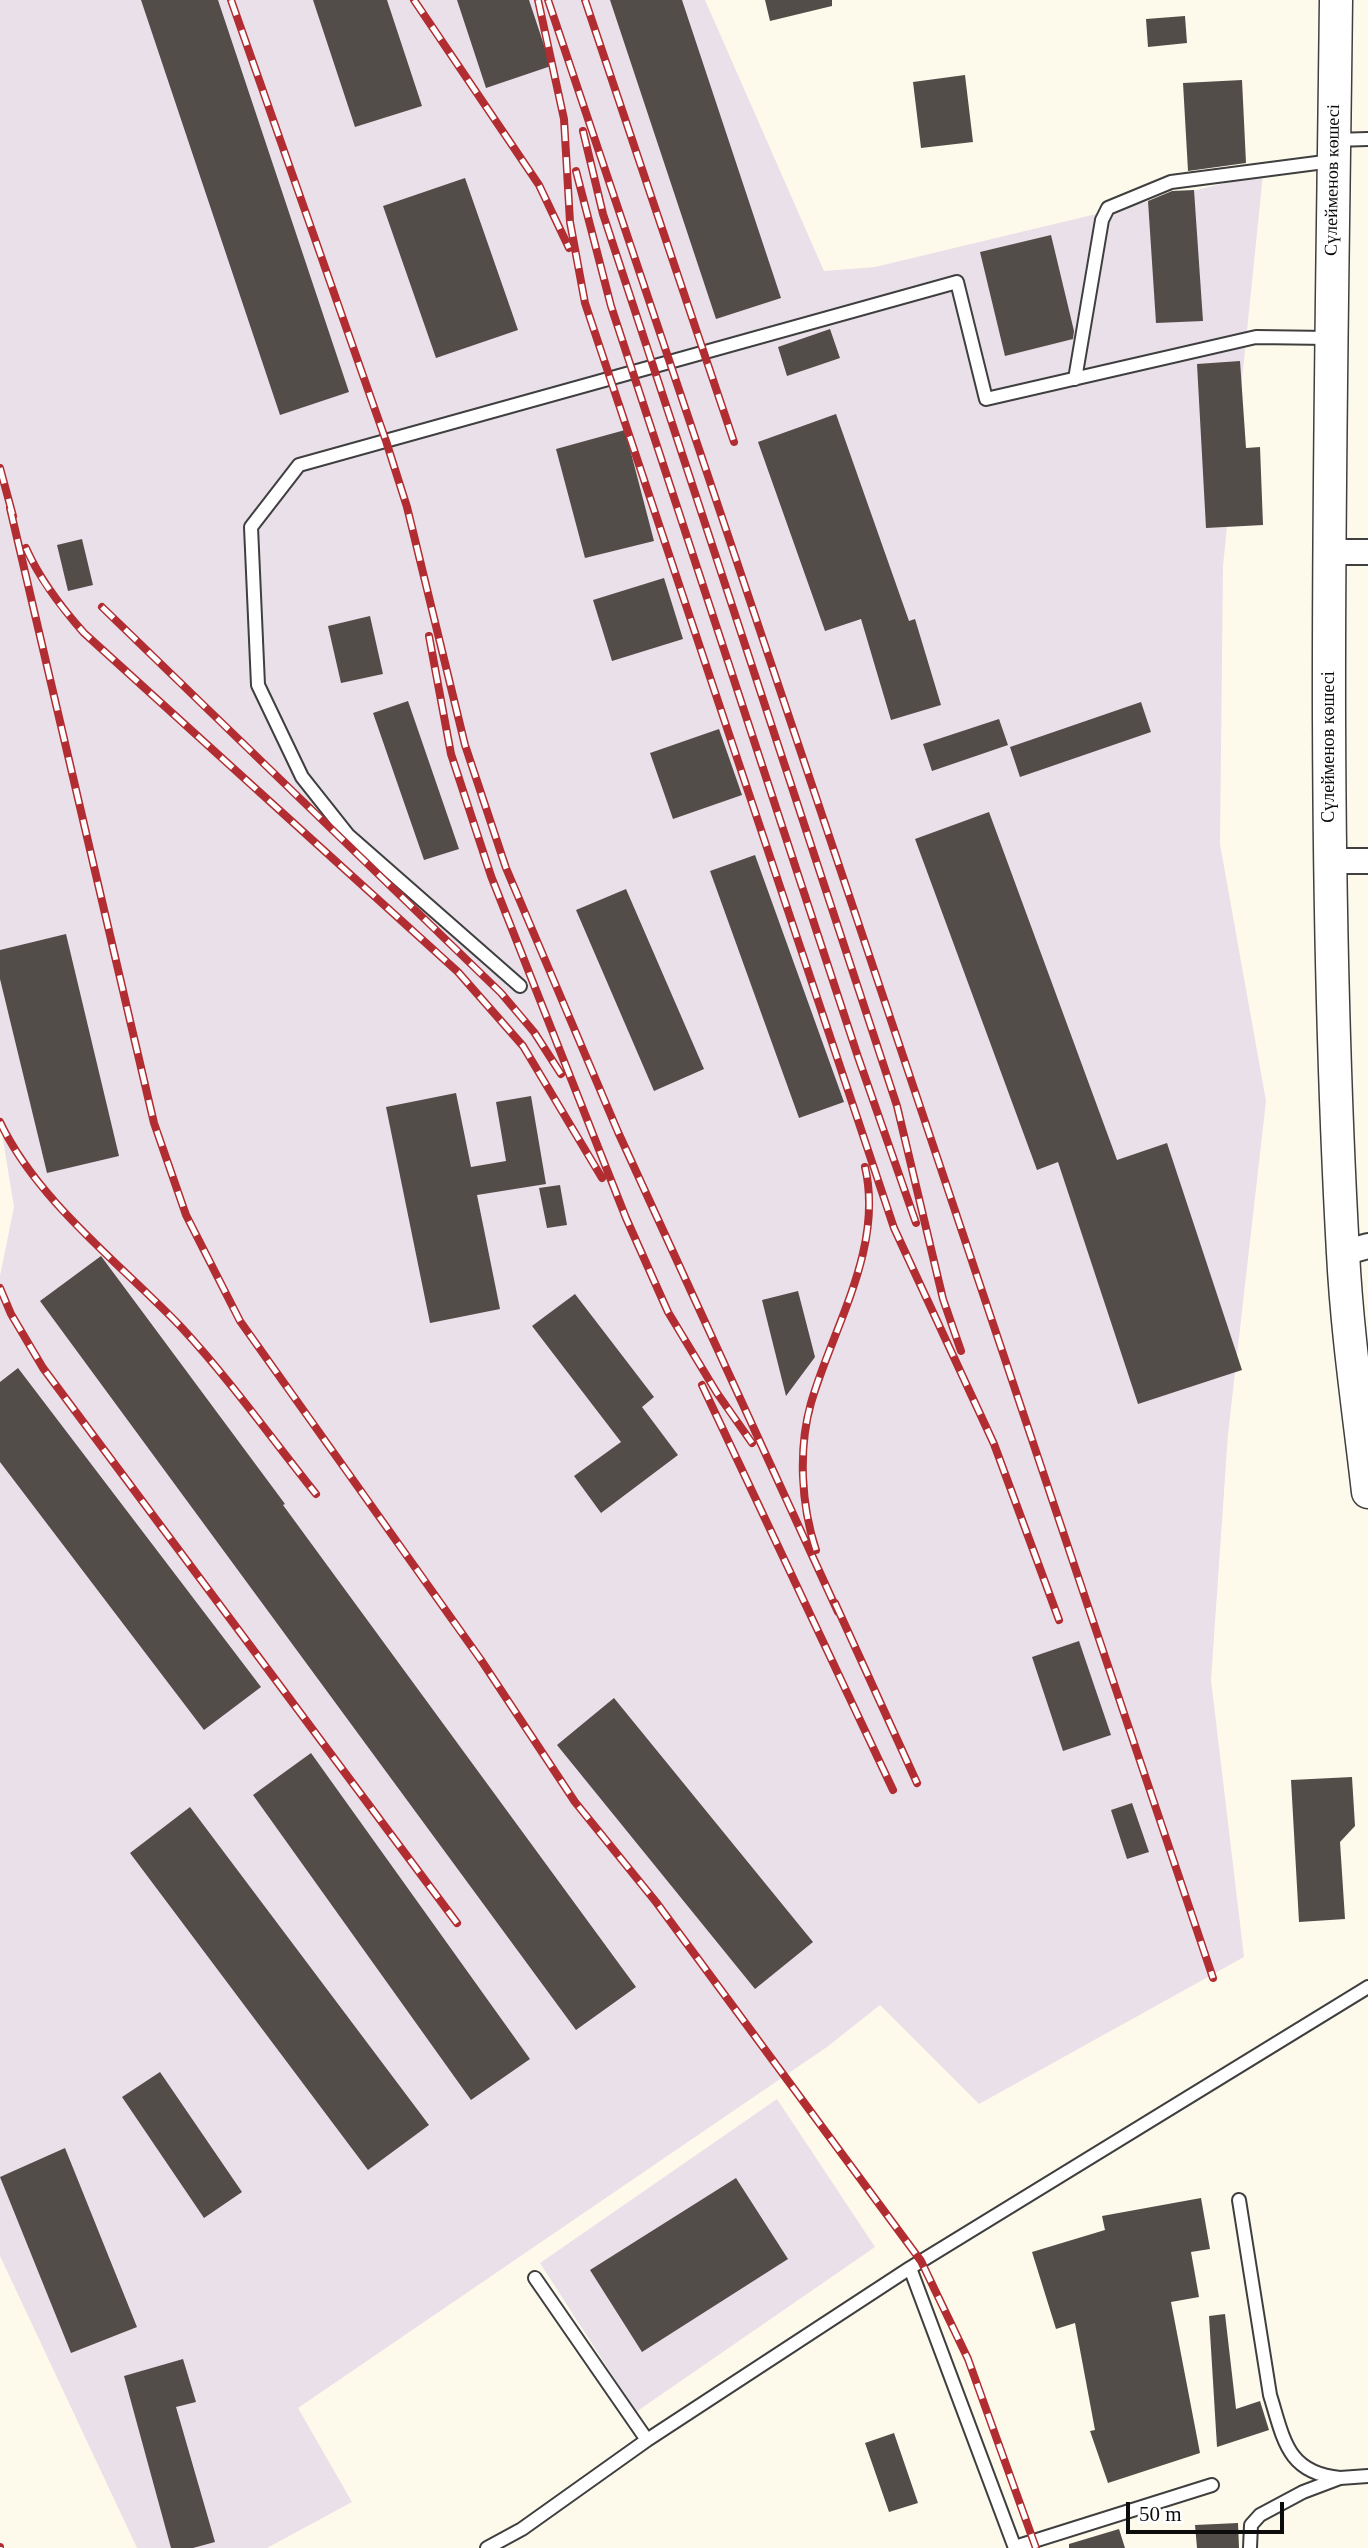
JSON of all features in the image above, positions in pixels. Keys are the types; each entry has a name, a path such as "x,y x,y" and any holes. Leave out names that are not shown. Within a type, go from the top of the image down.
{"street":[{"name":"Сүлейменов көшесі","path":"1336,0 1329,552 1329,861 1368,1492"},
{"path":"1329,552 1368,552"},
{"path":"1329,861 1368,861"}],"lane":[{"path":"1075,379 1102,220 1108,208 1171,181 1334,150 1368,139"},
{"path":"520,986 348,835 302,777 258,685 251,527 299,465 957,282 986,399 1256,337 1331,338"},
{"path":"487,2548 522,2529 647,2441 910,2268 1368,1987"},
{"path":"1239,2200 1270,2396 1278,2421 1298,2464 1310,2473 1340,2478 1368,2476"},
{"path":"910,2268 1015,2547 1212,2485"},
{"path":"535,2278 647,2441"},
{"path":"1250,2548 1251,2525 1260,2515 1303,2492 1340,2478"}],"shaded area":[{"path":"0,0 705,0 824,271 875,267 1263,174 1223,566 1220,844 1266,1101 1228,1434 1211,1680 1244,1957 979,2104 880,2005 827,2047 298,2408 352,2502 267,2548 137,2548 0,2256 0,1276 14,1207 0,1121"},
{"path":"777,2099 875,2247 636,2412 540,2263"}],"building":[{"path":"141,0 218,0 349,392 280,415"},
{"path":"313,0 387,0 422,106 355,127"},
{"path":"457,0 529,0 551,66 486,88"},
{"path":"610,0 682,0 781,298 716,319"},
{"path":"765,0 832,0 832,6 770,21"},
{"path":"1185,16 1187,43 1148,47 1146,19"},
{"path":"965,75 973,142 921,148 913,82"},
{"path":"1242,80 1246,163 1188,171 1183,83"},
{"path":"465,178 518,330 436,358 383,206"},
{"path":"1194,190 1203,321 1156,323 1148,201 1172,191"},
{"path":"1051,235 1074,331 1073,339 1005,356 980,252"},
{"path":"830,329 840,358 787,376 778,347"},
{"path":"1240,361 1246,448 1260,447 1263,525 1206,528 1197,364"},
{"path":"836,414 909,621 915,619 941,705 891,720 861,619 825,631 758,442"},
{"path":"625,430 654,541 585,558 556,449"},
{"path":"82,539 93,585 68,591 57,545"},
{"path":"664,578 683,639 612,661 593,600"},
{"path":"370,616 383,674 341,683 328,626"},
{"path":"408,701 459,849 424,860 373,713"},
{"path":"1141,702 1151,732 1020,777 1010,747"},
{"path":"999,719 1008,745 932,771 923,744"},
{"path":"719,729 742,795 673,819 650,753"},
{"path":"989,812 1117,1160 1167,1143 1242,1370 1138,1404 1058,1162 1037,1170 915,839"},
{"path":"755,855 844,1102 799,1118 710,871"},
{"path":"626,889 704,1069 654,1091 576,910"},
{"path":"66,934 119,1156 47,1173 0,979 0,950"},
{"path":"456,1093 471,1167 506,1161 496,1102 531,1096 546,1184 477,1195 500,1309 430,1323 386,1107"},
{"path":"560,1185 567,1225 547,1228 539,1188"},
{"path":"101,1256 636,1987 576,2030 40,1301"},
{"path":"798,1291 815,1357 786,1396 762,1300"},
{"path":"575,1294 654,1397 642,1407 678,1455 601,1513 574,1476 621,1442 532,1326"},
{"path":"18,1368 261,1687 204,1730 0,1462 0,1382"},
{"path":"1079,1641 1111,1735 1063,1751 1032,1657"},
{"path":"614,1698 813,1942 755,1989 557,1745"},
{"path":"311,1753 530,2059 471,2100 253,1795"},
{"path":"1352,1777 1355,1826 1340,1842 1345,1919 1299,1922 1291,1780"},
{"path":"1132,1803 1149,1852 1127,1859 1111,1810"},
{"path":"190,1807 429,2125 368,2170 130,1853"},
{"path":"160,2072 242,2192 204,2218 122,2097"},
{"path":"65,2148 137,2327 71,2353 0,2177"},
{"path":"736,2178 788,2259 642,2352 590,2270"},
{"path":"1201,2198 1210,2249 1191,2252 1199,2297 1171,2302 1200,2453 1108,2483 1090,2431 1095,2430 1075,2323 1056,2329 1032,2252 1105,2230 1102,2216"},
{"path":"1225,2314 1236,2409 1260,2401 1269,2430 1217,2447 1209,2316"},
{"path":"183,2359 196,2402 176,2407 215,2542 193,2548 171,2548 124,2376"},
{"path":"894,2433 918,2503 889,2512 865,2443"},
{"path":"1238,2523 1239,2548 1197,2548 1195,2525"},
{"path":"1119,2529 1125,2548 1069,2548 1069,2544"}],"railway":[{"path":"231,0 407,507 465,745 506,868 618,1132 838,1612"},
{"path":"414,0 539,185 569,248"},
{"path":"538,0 564,119 570,222 585,303 894,1228 994,1444 1059,1620"},
{"path":"548,0 1213,1978"},
{"path":"585,0 734,442"},
{"path":"583,131 603,214 897,1106 943,1299 961,1351"},
{"path":"576,171 611,306 858,1057 916,1223"},
{"path":"0,468 13,516"},
{"path":"10,508 154,1123 186,1215 240,1321 481,1660 575,1802 656,1902 921,2261 968,2359 1036,2548"},
{"path":"26,548 52,593 84,633 458,972 523,1046 602,1178"},
{"path":"102,607 501,993 534,1032 561,1074"},
{"path":"429,636 451,754 491,876 626,1218 668,1312 717,1393 752,1443"},
{"path":"0,1122 16,1151 58,1205 200,1348 316,1494"},
{"path":"816,1550 804,1496 804,1439 820,1374 862,1257 868,1227 869,1197 865,1167"},
{"path":"0,1288 11,1314 43,1368 457,1923"},
{"path":"702,1385 893,1790"},
{"path":"835,1603 917,1783"}]}
